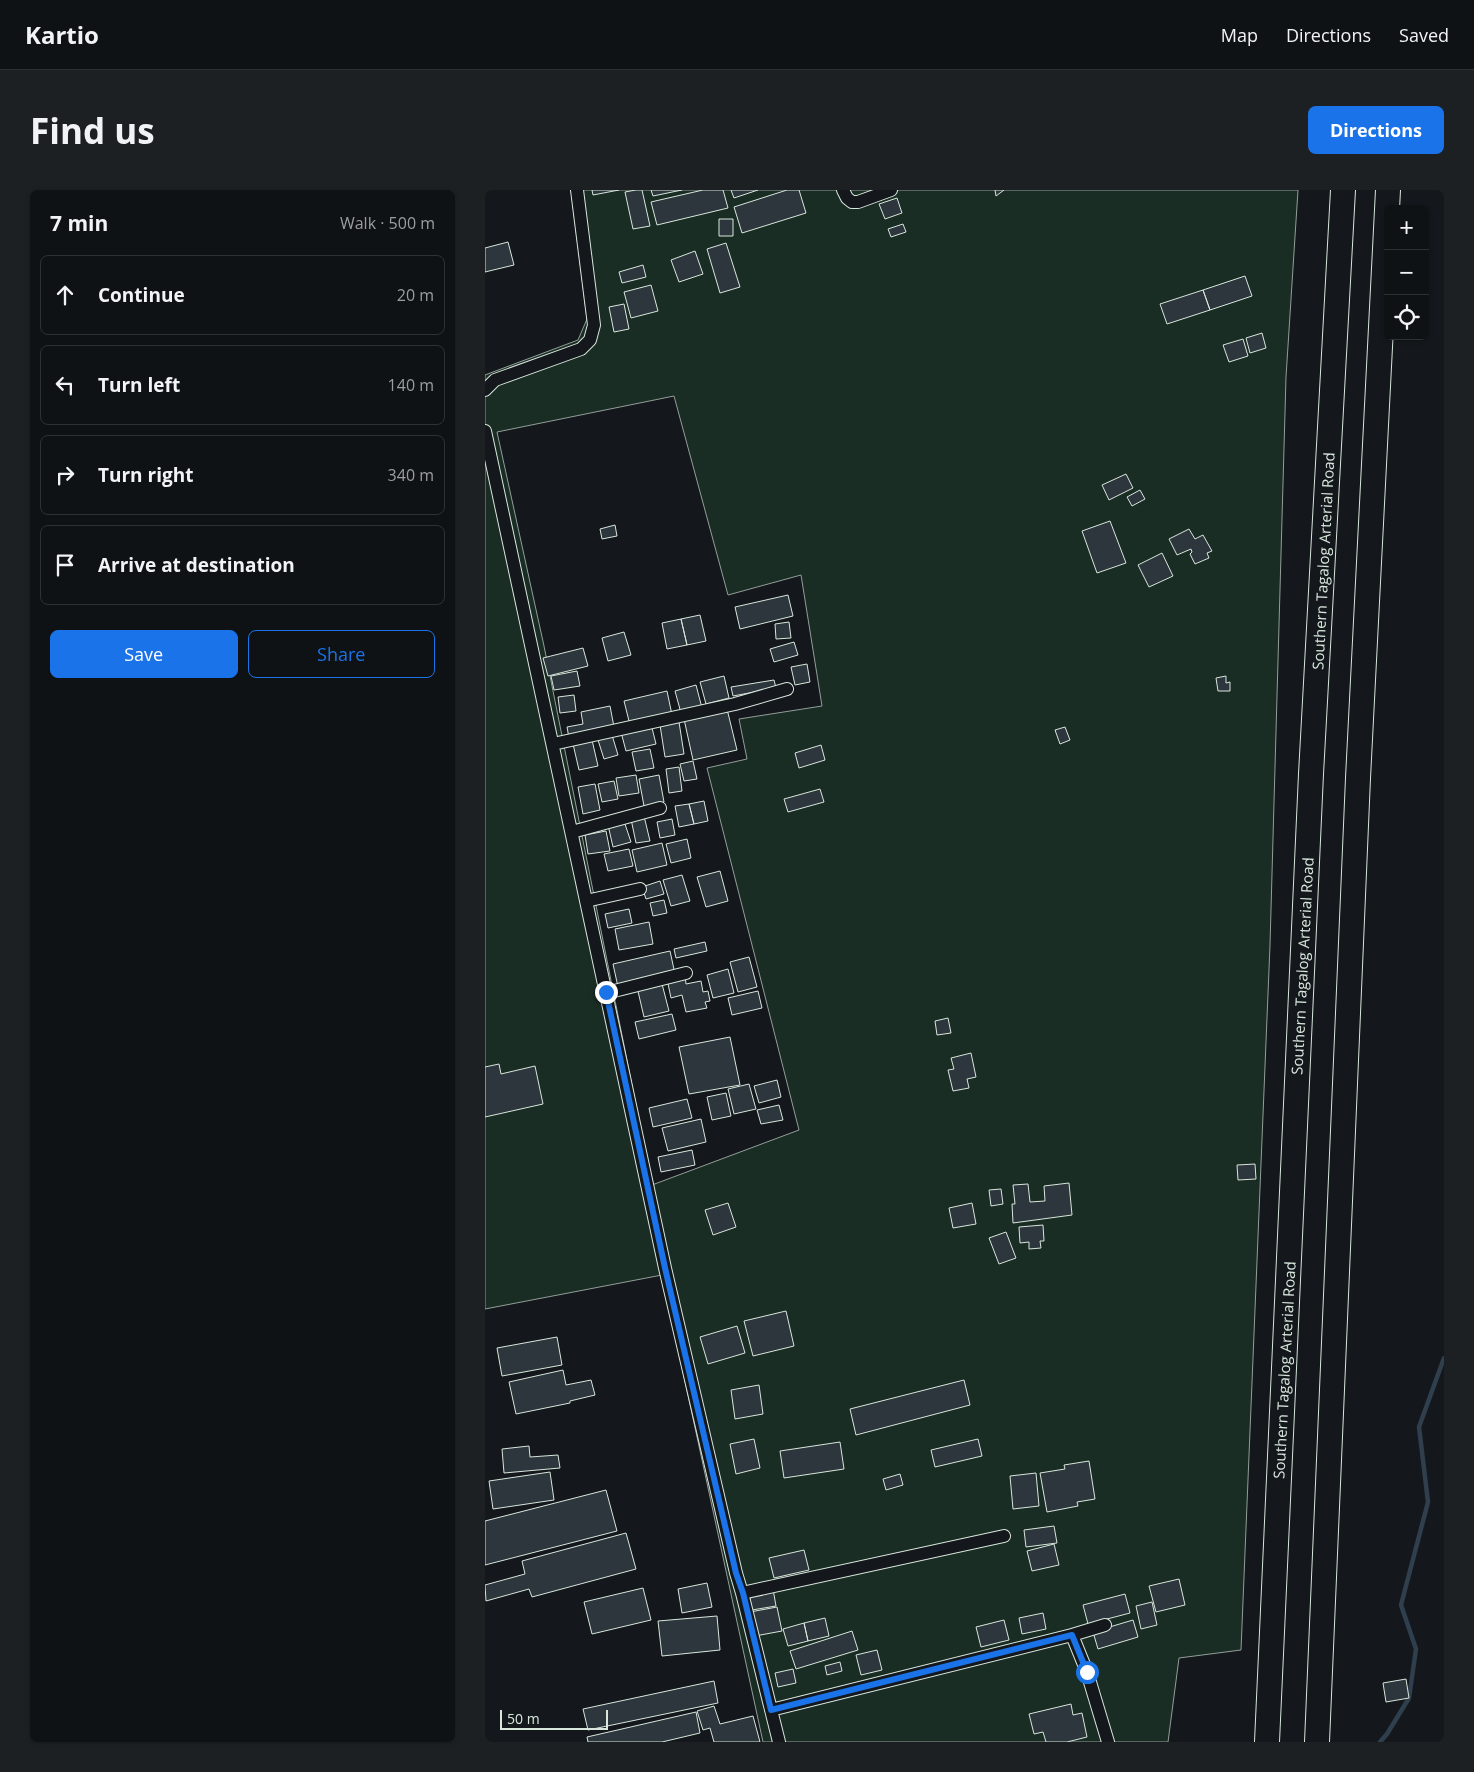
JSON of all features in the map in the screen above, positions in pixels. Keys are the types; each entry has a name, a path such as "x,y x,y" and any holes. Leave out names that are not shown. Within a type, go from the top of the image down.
{"highway":[{"name":"Southern Tagalog Arterial Road","path":"1267,1742 1311,784 1343,190"},
{"path":"1317,1742 1358,788 1388,190"}],"street":[{"path":"485,390 495,380 581,349 590,340 594,325 577,190"},
{"path":"843,190 847,198 852,202 858,202 891,190"},
{"path":"485,431 665,1268 736,1573 743,1593 779,1742"},
{"path":"553,744 735,704 787,689"},
{"path":"572,832 660,808"},
{"path":"586,901 639,889"},
{"path":"606,992 685,973"},
{"path":"743,1593 1004,1536"},
{"path":"771,1710 1072,1635 1105,1625"},
{"path":"1072,1635 1087,1672 1108,1742"}],"green space":[{"path":"571,190 1298,190 1286,377 1270,945 1241,1650 1179,1658 1168,1742 763,1742 662,1275 485,1309 485,375 578,340 587,319","holes":["674,396 728,595 801,575 822,706 739,719 747,759 707,768 799,1130 652,1185 544,646 497,432"]}],"building":[{"path":"592,190 619,190 593,195"},
{"path":"642,190 650,226 633,229 625,192"},
{"path":"651,190 682,190 653,196"},
{"path":"703,190 723,190 728,208 657,225 651,202"},
{"path":"731,190 758,190 734,198"},
{"path":"787,190 799,190 806,213 742,233 734,207"},
{"path":"995,190 1004,190 996,196"},
{"path":"897,198 902,213 885,219 879,204"},
{"path":"719,219 733,219 733,236 719,236"},
{"path":"903,224 906,232 891,237 888,229"},
{"path":"508,242 514,265 485,272 485,248"},
{"path":"726,243 740,287 720,293 707,249"},
{"path":"695,251 703,274 679,282 671,260"},
{"path":"643,265 646,277 622,283 619,272"},
{"path":"1245,276 1252,296 1210,310 1203,290"},
{"path":"651,285 658,311 631,318 624,292"},
{"path":"1203,290 1210,310 1167,324 1160,304"},
{"path":"624,304 629,329 614,332 609,307"},
{"path":"1262,333 1266,348 1250,353 1246,338"},
{"path":"1243,339 1248,356 1229,362 1223,345"},
{"path":"1126,474 1133,488 1109,500 1102,485"},
{"path":"1140,490 1145,499 1132,506 1127,497"},
{"path":"1110,521 1126,563 1097,573 1082,531"},
{"path":"615,525 617,536 602,539 600,529"},
{"path":"1189,529 1195,539 1203,535 1212,551 1207,553 1209,558 1195,564 1190,554 1192,552 1191,549 1177,555 1169,539"},
{"path":"1162,553 1173,576 1149,587 1138,565"},
{"path":"788,595 793,616 740,629 735,607"},
{"path":"700,615 706,641 687,645 681,619"},
{"path":"681,619 687,645 667,649 662,623"},
{"path":"789,622 791,638 776,639 775,624"},
{"path":"624,632 631,655 608,661 602,638"},
{"path":"794,642 798,655 774,662 770,649"},
{"path":"583,648 588,666 548,676 543,658"},
{"path":"807,664 810,682 795,685 791,667"},
{"path":"577,671 580,686 554,690 551,676"},
{"path":"724,676 729,698 706,704 700,682"},
{"path":"1226,676 1226,683 1230,682 1230,691 1218,691 1216,678"},
{"path":"774,680 776,688 733,696 731,687"},
{"path":"696,685 702,708 681,713 675,691"},
{"path":"667,691 672,715 630,725 624,701"},
{"path":"574,695 576,711 560,713 558,697"},
{"path":"610,706 614,727 569,738 567,727 583,724 581,712"},
{"path":"727,709 737,750 693,760 684,719"},
{"path":"679,722 684,754 665,757 660,725"},
{"path":"651,724 656,744 626,751 621,732"},
{"path":"1065,727 1070,740 1060,744 1055,730"},
{"path":"612,735 618,755 604,759 598,740"},
{"path":"592,740 598,766 579,770 573,744"},
{"path":"821,745 825,760 799,768 795,753"},
{"path":"650,749 654,768 636,771 632,752"},
{"path":"693,761 697,779 684,781 680,764"},
{"path":"679,767 682,791 669,793 666,769"},
{"path":"636,775 639,793 619,796 616,778"},
{"path":"659,775 664,802 644,806 639,779"},
{"path":"614,781 618,799 602,802 598,784"},
{"path":"595,784 600,810 583,814 578,787"},
{"path":"820,789 824,802 788,812 784,799"},
{"path":"704,801 708,821 694,824 689,804"},
{"path":"689,804 694,824 679,827 675,806"},
{"path":"644,816 650,841 636,843 631,819"},
{"path":"672,819 675,835 660,838 657,822"},
{"path":"624,821 631,842 613,847 608,825"},
{"path":"606,831 610,851 588,854 585,835"},
{"path":"687,839 691,858 671,863 666,844"},
{"path":"662,843 667,865 637,872 632,850"},
{"path":"629,849 633,866 608,871 604,854"},
{"path":"720,871 728,901 706,907 697,877"},
{"path":"682,875 690,901 671,906 663,880"},
{"path":"660,881 664,894 646,899 642,887"},
{"path":"664,900 667,913 653,916 650,903"},
{"path":"629,909 632,923 608,928 605,914"},
{"path":"649,922 653,944 619,950 615,929"},
{"path":"705,942 707,951 676,958 674,949"},
{"path":"670,951 675,974 618,987 613,964"},
{"path":"749,957 757,987 738,992 730,962"},
{"path":"728,969 734,993 713,998 707,975"},
{"path":"685,975 686,984 701,981 703,992 708,991 710,1001 705,1002 707,1008 686,1012 682,995 671,998 667,979"},
{"path":"661,980 669,1011 644,1017 637,987"},
{"path":"758,991 762,1008 732,1015 728,998"},
{"path":"672,1014 676,1030 639,1039 635,1022"},
{"path":"948,1018 951,1033 937,1035 935,1021"},
{"path":"730,1037 740,1085 689,1094 679,1047"},
{"path":"971,1053 976,1077 967,1079 969,1088 953,1091 948,1070 954,1069 951,1058"},
{"path":"499,1064 501,1074 535,1066 543,1104 485,1117 485,1067"},
{"path":"777,1080 781,1097 759,1103 754,1086"},
{"path":"749,1084 756,1109 734,1114 728,1089"},
{"path":"726,1093 731,1116 712,1120 707,1097"},
{"path":"687,1099 692,1118 653,1127 649,1108"},
{"path":"779,1105 783,1120 761,1124 757,1110"},
{"path":"701,1119 706,1142 668,1151 662,1128"},
{"path":"692,1150 695,1165 661,1172 658,1157"},
{"path":"1255,1164 1256,1179 1238,1180 1237,1165"},
{"path":"1069,1183 1072,1215 1013,1223 1012,1204 1015,1204 1013,1185 1028,1184 1030,1202 1045,1201 1044,1186"},
{"path":"1001,1189 1003,1204 991,1206 989,1190"},
{"path":"728,1203 736,1227 713,1235 705,1210"},
{"path":"972,1203 976,1224 953,1228 949,1208"},
{"path":"1043,1225 1044,1241 1040,1241 1041,1248 1029,1249 1029,1242 1020,1243 1019,1227"},
{"path":"1006,1232 1016,1258 999,1264 989,1238"},
{"path":"786,1311 794,1346 753,1356 744,1321"},
{"path":"737,1326 745,1353 708,1364 700,1337"},
{"path":"557,1337 562,1365 502,1376 497,1348"},
{"path":"563,1370 566,1385 591,1380 595,1395 570,1401 570,1403 516,1414 509,1382"},
{"path":"964,1380 970,1405 856,1435 850,1409"},
{"path":"759,1385 763,1414 735,1419 731,1390"},
{"path":"754,1439 760,1468 736,1474 730,1444"},
{"path":"978,1439 982,1456 935,1467 931,1450"},
{"path":"840,1442 844,1469 784,1478 780,1451"},
{"path":"529,1446 530,1457 558,1455 560,1468 504,1473 502,1449"},
{"path":"1089,1461 1095,1499 1077,1502 1078,1506 1047,1512 1040,1473 1065,1469 1064,1465"},
{"path":"550,1472 554,1500 493,1509 489,1481"},
{"path":"1036,1473 1039,1506 1013,1509 1010,1476"},
{"path":"900,1474 903,1485 886,1490 883,1479"},
{"path":"606,1490 617,1531 485,1565 485,1521"},
{"path":"1054,1526 1057,1543 1026,1547 1024,1530"},
{"path":"626,1533 636,1569 532,1597 529,1589 486,1601 485,1585 525,1574 522,1561"},
{"path":"1054,1544 1059,1565 1032,1571 1027,1551"},
{"path":"804,1550 809,1570 774,1578 769,1558"},
{"path":"1179,1579 1185,1605 1156,1612 1149,1586"},
{"path":"707,1583 712,1607 682,1613 678,1589"},
{"path":"643,1588 651,1620 592,1634 584,1602"},
{"path":"773,1589 776,1606 752,1610 749,1593"},
{"path":"1125,1594 1130,1613 1088,1624 1083,1605"},
{"path":"1152,1602 1157,1625 1141,1629 1136,1606"},
{"path":"777,1607 782,1631 755,1636 750,1612"},
{"path":"1043,1613 1046,1629 1022,1634 1019,1618"},
{"path":"717,1616 720,1650 662,1656 658,1621"},
{"path":"825,1618 829,1636 808,1641 804,1623"},
{"path":"1004,1620 1009,1640 981,1647 976,1627"},
{"path":"1133,1620 1138,1637 1098,1649 1093,1632"},
{"path":"804,1623 808,1641 788,1646 783,1629"},
{"path":"852,1631 858,1650 796,1669 790,1651"},
{"path":"877,1650 882,1670 861,1675 856,1655"},
{"path":"840,1662 842,1671 827,1675 825,1666"},
{"path":"793,1669 796,1683 778,1687 775,1673"},
{"path":"1406,1679 1409,1698 1386,1702 1383,1683"},
{"path":"714,1681 718,1703 588,1730 583,1709"},
{"path":"1071,1704 1073,1715 1082,1713 1087,1737 1067,1742 1046,1742 1043,1732 1034,1734 1029,1714"},
{"path":"714,1706 720,1724 753,1716 760,1742 714,1742 710,1728 703,1730 697,1711"},
{"path":"696,1712 700,1733 662,1742 588,1742 587,1737"}],"waterway":[{"path":"1380,1742 1409,1698 1416,1649 1401,1605 1428,1502 1419,1427 1444,1358"}],"route":[{"path":"606,992 665,1268 736,1573 743,1593 771,1710 1072,1635 1087,1672"}]}
